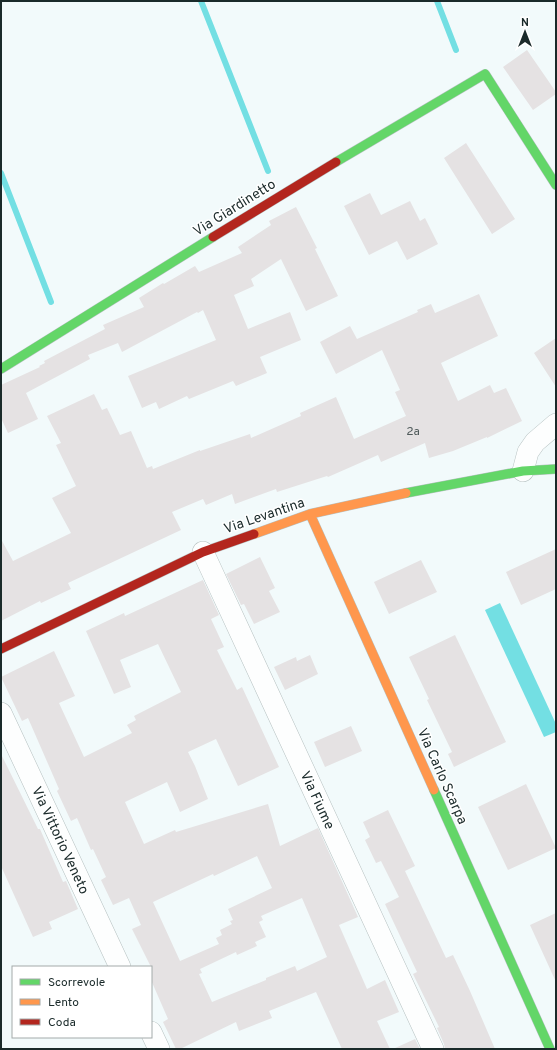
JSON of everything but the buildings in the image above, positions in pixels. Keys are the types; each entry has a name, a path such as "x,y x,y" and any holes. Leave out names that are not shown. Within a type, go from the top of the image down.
{"street":[{"name":"Via Giardinetto","path":"1,369 294,187 485,74 556,185"},
{"path":"523,472 528,452 535,442 556,424"},
{"name":"Via Levantina","path":"1,649 203,552 310,514 430,488 523,472 556,469"},
{"name":"Via Carlo Scarpa","path":"310,514 551,1049"},
{"name":"Via Fiume","path":"203,552 433,1049"},
{"name":"Via Vittorio Veneto","path":"1,713 120,966"},
{"path":"152,1034 159,1049"},
{"path":"551,1049 556,1047"}],"water":[{"path":"500,603 556,724 556,732 544,737 485,610"}],"waterway":[{"path":"201,1 268,171"},
{"path":"437,1 456,50"},
{"path":"1,173 51,302"}],"traffic: fast":[{"path":"336,162 485,74 556,185"},
{"path":"1,369 213,237"},
{"path":"406,493 523,471 556,469"},
{"path":"434,790 550,1049"}],"traffic: slow":[{"path":"254,534 310,514 406,493"},
{"path":"310,514 434,790"}],"traffic: jam":[{"path":"213,237 336,162"},
{"path":"1,649 203,552 254,534"}]}
